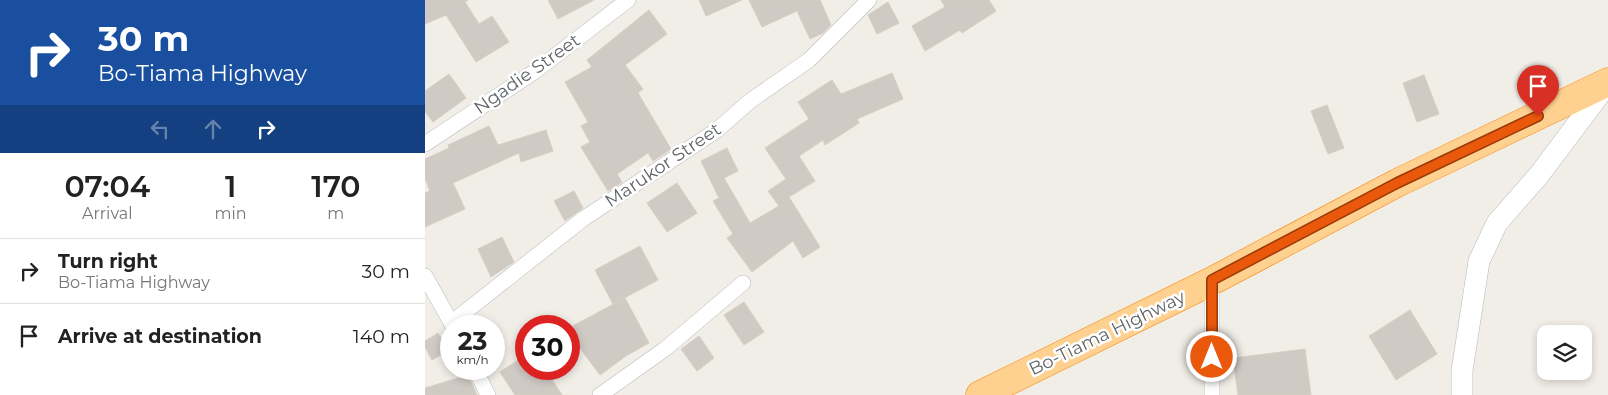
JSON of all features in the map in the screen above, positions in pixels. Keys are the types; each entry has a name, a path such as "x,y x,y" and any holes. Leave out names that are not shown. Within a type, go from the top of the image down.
{"highway":[{"name":"Bo-Tiama Highway","path":"980,395 1212,280 1397,183 1608,83"}],"street":[{"name":"Ngadie Street","path":"425,144 534,72 628,0"},
{"name":"Marukor Street","path":"464,315 583,219 717,130 750,100 809,60 869,0"},
{"path":"1462,395 1462,371 1479,261 1493,231 1539,175 1608,83"},
{"path":"425,276 446,315"},
{"path":"1212,280 1212,395"},
{"path":"600,395 665,349 743,283"},
{"path":"480,380 488,395"}],"building":[{"path":"425,0 468,0 465,2 479,24 492,16 509,42 476,62 446,15 425,24"},
{"path":"548,0 594,0 558,19"},
{"path":"699,0 742,0 706,16"},
{"path":"749,0 820,0 831,25 823,33 810,39 797,11 762,27"},
{"path":"941,0 989,0 996,11 962,33 960,30 925,51 912,26 945,7"},
{"path":"888,2 899,23 877,34 868,15"},
{"path":"649,10 667,34 625,65 643,89 638,93 671,149 653,161 648,153 617,174 622,182 608,191 581,147 590,142 581,126 588,122 565,82 592,67 587,60"},
{"path":"892,73 903,99 857,119 859,123 825,145 823,140 799,156 815,181 789,197 820,247 803,258 793,241 752,272 727,238 733,234 713,201 719,198 701,161 727,148 738,171 724,178 750,223 779,206 768,191 786,179 765,148 809,119 798,102 832,80 841,94"},
{"path":"449,74 466,98 433,122 425,112 425,91"},
{"path":"1424,75 1439,114 1417,122 1403,83"},
{"path":"1327,105 1344,148 1328,154 1311,111"},
{"path":"489,126 498,145 546,130 553,151 521,162 519,153 453,183 465,209 425,227 425,193 430,191 425,179 425,159 449,148 448,145"},
{"path":"677,183 697,213 667,232 647,203"},
{"path":"574,191 583,208 565,221 554,201"},
{"path":"502,237 514,262 491,277 478,249"},
{"path":"640,246 658,280 613,304 595,270"},
{"path":"625,298 649,343 626,356 600,375 580,348 580,322"},
{"path":"744,302 764,332 744,345 724,315"},
{"path":"1410,310 1437,354 1396,380 1369,336"},
{"path":"438,333 440,337 440,356 432,360 425,347 425,341"},
{"path":"699,336 714,358 697,371 681,349"},
{"path":"1305,349 1311,395 1238,395 1233,358"},
{"path":"515,362 515,380 552,380 562,395 515,395 505,380 505,369"},
{"path":"451,380 470,380 477,395 425,395 425,388"}],"route":[{"path":"1212,357 1212,280 1397,183 1538,116"}]}
